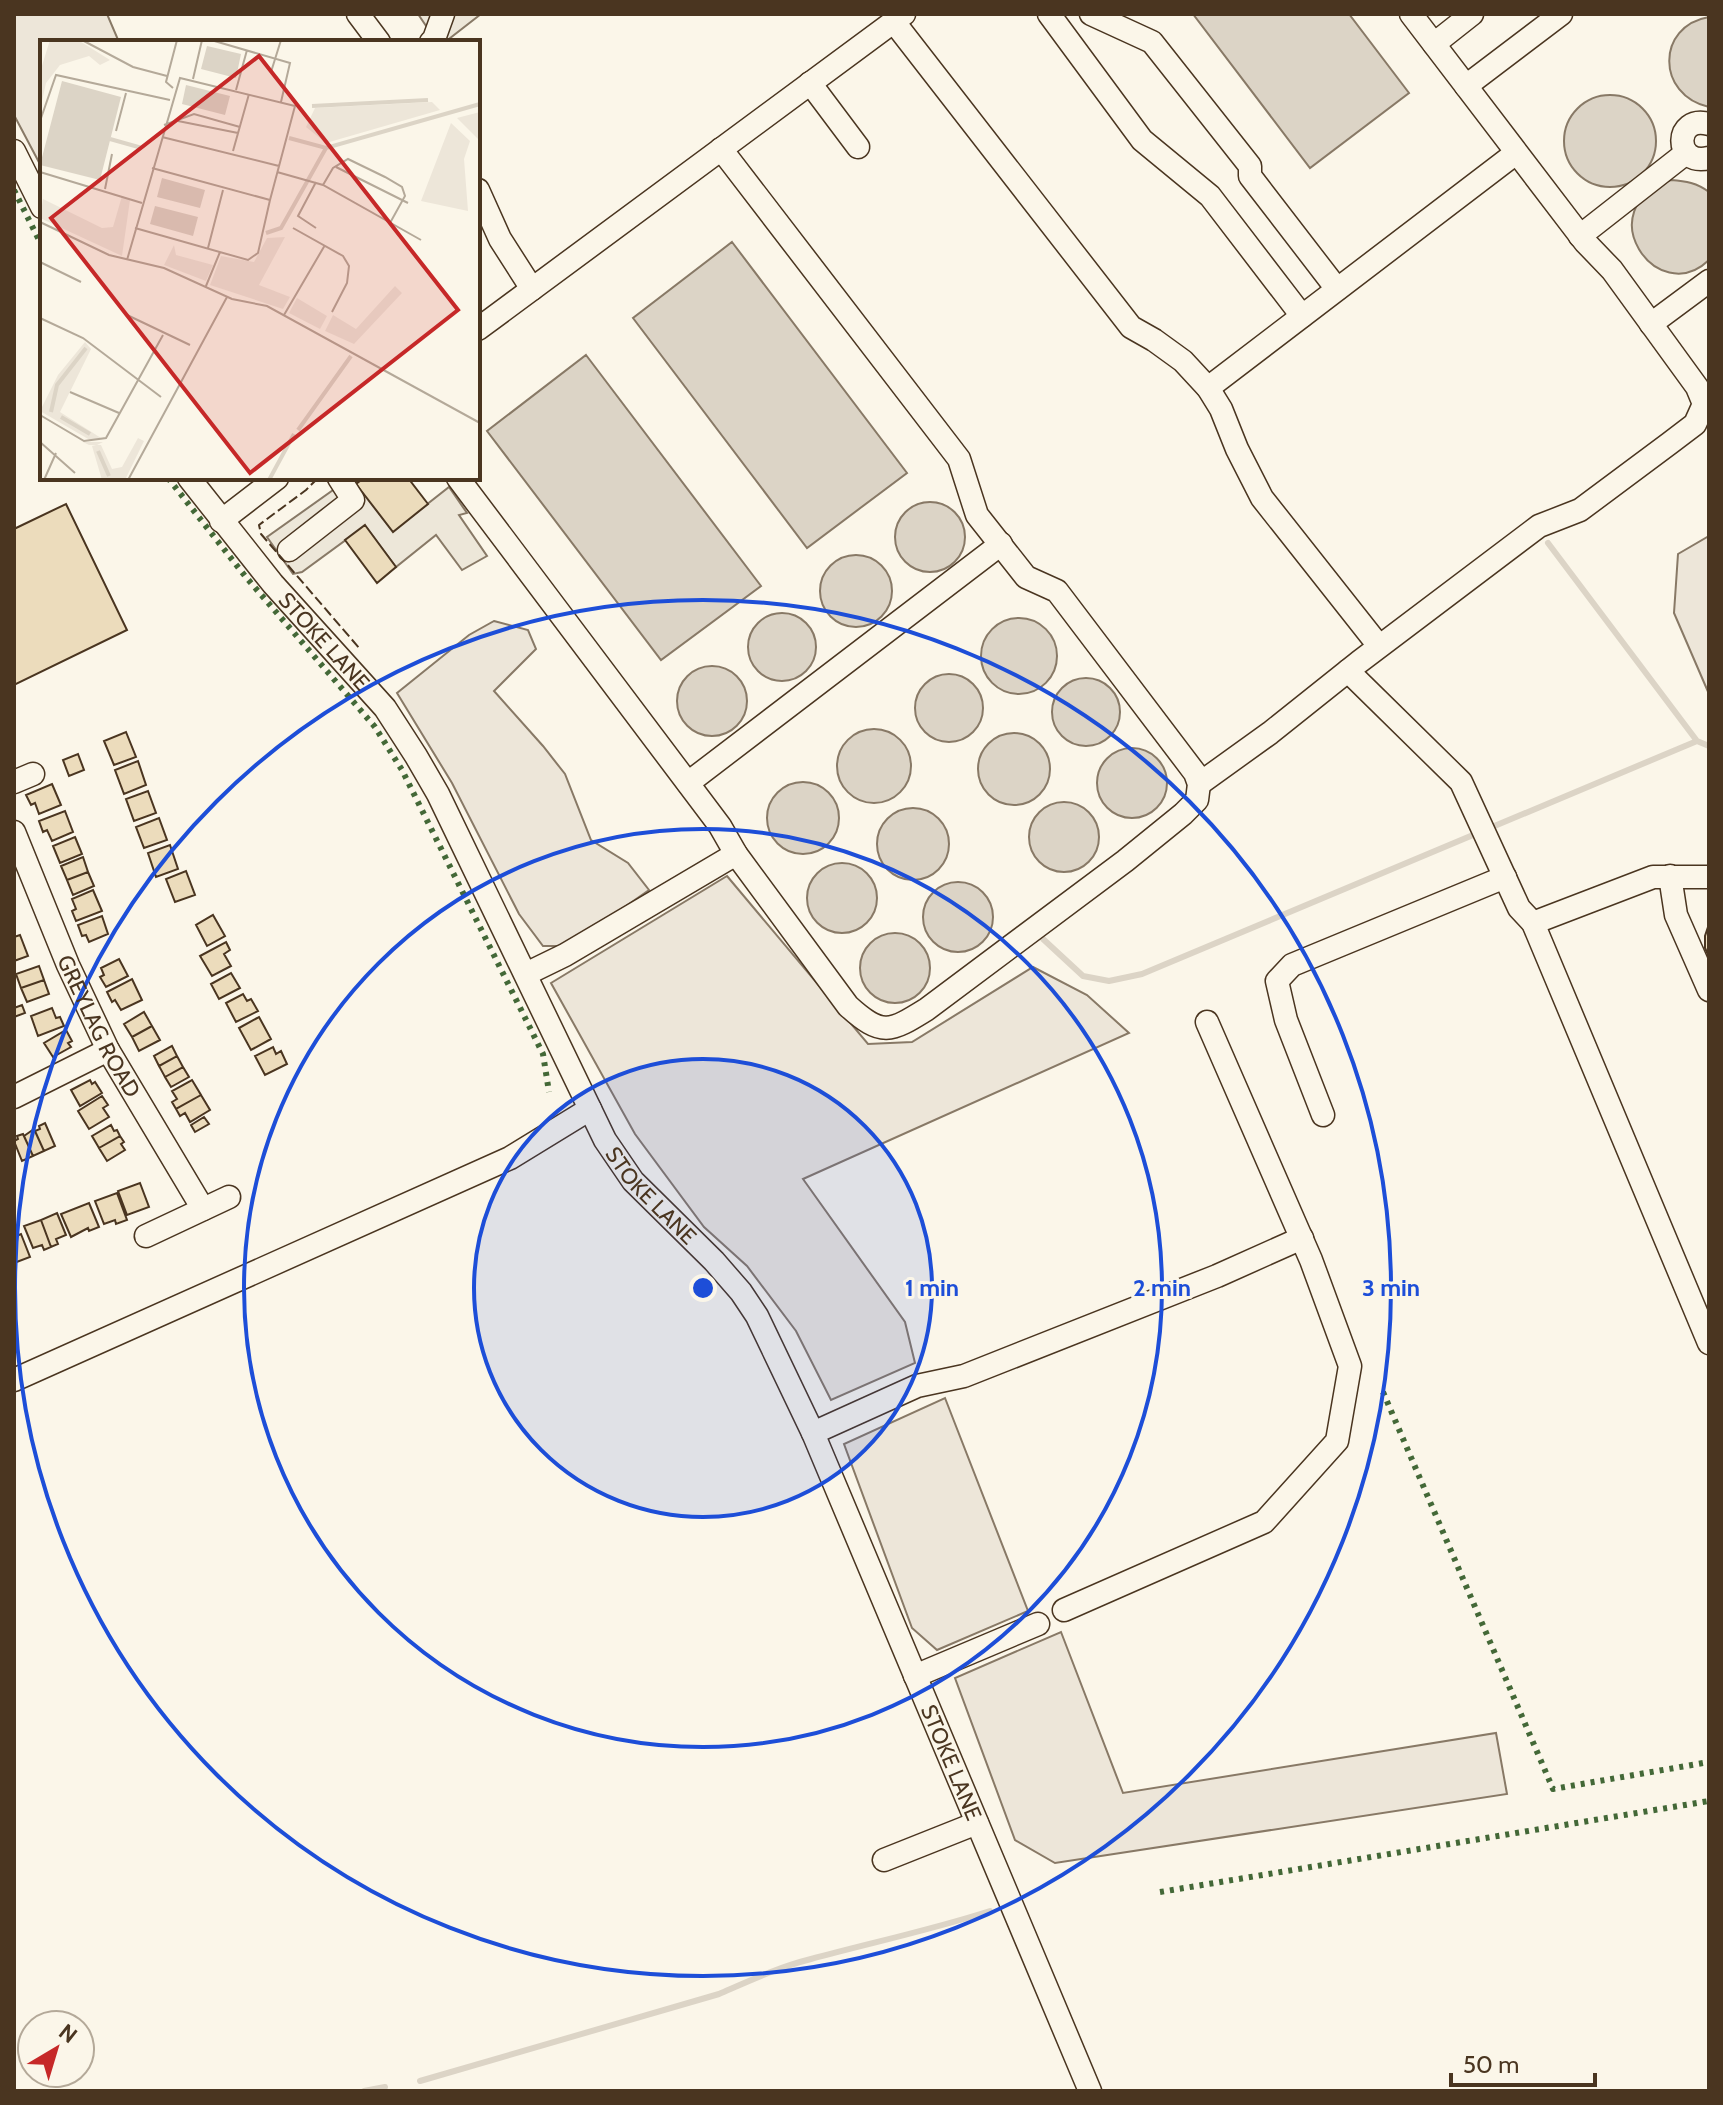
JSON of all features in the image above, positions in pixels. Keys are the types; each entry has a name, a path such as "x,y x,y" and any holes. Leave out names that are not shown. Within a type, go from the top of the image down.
{"street":[{"path":"358,14 378,40"},
{"path":"433,40 443,14"},
{"path":"1049,14 1142,140 1210,196 1302,316"},
{"path":"1091,14 1152,42 1250,166 1250,176 1337,289"},
{"path":"1199,784 1539,526 1580,510 1704,419 1704,404 1697,387 1612,270 1580,236 1411,14"},
{"path":"1434,44 1472,14"},
{"path":"1466,86 1561,14"},
{"path":"480,328 899,18 1131,327 1183,361 1208,388 1221,409 1262,498 1379,646"},
{"path":"810,83 858,147"},
{"path":"1709,124 1695,123 1685,130 1682,142 1686,153 1697,160 1709,158"},
{"path":"460,480 720,826 736,854 848,1006 865,1021 882,1028 900,1026 927,1009 1137,851 1197,800 1199,784 1195,773 1057,591 1026,577 977,515 959,459 721,149"},
{"path":"14,151 40,203"},
{"path":"1208,388 1516,153"},
{"path":"1580,236 1686,153"},
{"path":"480,194 500,239 532,289"},
{"path":"1651,324 1709,281"},
{"name":"STOKE LANE","path":"190,480 273,584 385,708 438,794 605,1140 633,1181 714,1261 757,1316 813,1433 1090,2091"},
{"path":"221,521 279,480"},
{"path":"289,550 353,500 340,480"},
{"path":"688,783 1001,544"},
{"path":"1348,671 1461,782 1519,908 1533,923 1709,1343"},
{"name":"GREYLAG ROAD","path":"14,832 68,965 108,1050 203,1209"},
{"path":"526,974 565,955 736,854"},
{"path":"1670,876 1676,915 1709,990"},
{"path":"1323,1115 1286,1020 1277,981 1292,965 1505,877"},
{"path":"1533,923 1653,877 1709,877"},
{"path":"1064,1610 1264,1522 1337,1441 1350,1366 1302,1238 1207,1022"},
{"path":"14,1097 108,1050"},
{"path":"14,1380 510,1158 590,1109"},
{"path":"146,1236 229,1197"},
{"path":"813,1433 917,1386 964,1376 1217,1276 1302,1238"},
{"path":"915,1676 1038,1624"},
{"path":"884,1860 977,1823"}],"shaded area":[{"path":"14,14 107,14 118,40 40,40 40,164 14,115"},
{"path":"418,14 481,14 448,40 436,40"},
{"path":"1193,14 1349,14 1409,93 1310,168"},
{"path":"1709,17 1709,107 1692,100 1679,89 1669,61 1679,33 1692,23"},
{"path":"1610,95 1628,99 1642,109 1652,123 1656,141 1652,159 1642,173 1628,183 1610,187 1592,183 1578,173 1568,159 1564,141 1568,123 1578,109 1592,99"},
{"path":"1671,180 1691,183 1709,192 1709,260 1689,272 1669,273 1652,264 1639,249 1632,231 1634,211 1646,194"},
{"path":"732,242 907,473 807,548 633,318"},
{"path":"586,355 761,586 661,660 487,431"},
{"path":"347,480 354,480 393,531 449,487 467,513 459,515 487,556 462,570 436,535 396,567 365,526 302,572 293,574 267,537"},
{"path":"930,502 955,512 965,537 955,562 930,572 905,562 895,537 905,512"},
{"path":"1709,536 1709,694 1674,613 1678,554"},
{"path":"863,555 882,565 890,577 890,605 882,617 870,625 849,627 830,617 822,605 820,584 830,565 842,557"},
{"path":"782,613 806,623 816,647 806,671 782,681 758,671 748,647 758,623"},
{"path":"1019,618 1033,621 1046,629 1054,642 1057,656 1054,670 1046,683 1033,691 1019,694 1005,691 992,683 984,670 981,656 984,642 992,629 1005,621"},
{"path":"494,621 528,630 536,649 494,691 565,774 591,840 628,863 649,890 569,946 543,946 519,914 452,783 397,693 469,635"},
{"path":"705,666 719,666 741,681 747,701 745,714 737,726 719,736 705,736 683,721 677,708 677,694 692,672"},
{"path":"942,674 956,674 968,679 978,689 983,708 978,727 968,737 956,742 942,742 930,737 920,727 915,715 915,701 920,689 930,679"},
{"path":"1079,678 1093,678 1105,683 1115,693 1120,712 1115,731 1105,741 1093,746 1079,746 1067,741 1057,731 1052,719 1052,705 1057,693 1067,683"},
{"path":"874,729 888,732 900,740 908,752 911,766 908,780 900,792 888,800 874,803 860,800 848,792 840,780 837,766 840,752 848,740 860,732"},
{"path":"1007,733 1021,733 1040,743 1050,762 1050,776 1040,795 1021,805 1007,805 988,795 978,776 978,762 988,743"},
{"path":"1139,748 1161,763 1167,783 1165,797 1157,808 1146,816 1125,818 1107,808 1099,797 1097,776 1107,758 1118,750"},
{"path":"803,782 823,788 833,798 839,818 833,838 823,848 803,854 783,848 773,838 767,818 773,798 783,788"},
{"path":"1057,802 1071,802 1093,817 1099,837 1097,850 1089,862 1071,872 1057,872 1035,857 1029,844 1029,830 1044,808"},
{"path":"913,808 933,814 943,824 949,844 943,864 933,874 913,880 893,874 883,864 877,844 883,824 893,814"},
{"path":"842,863 867,873 877,898 867,923 842,933 817,923 807,898 817,873"},
{"path":"727,876 868,1044 912,1042 1033,967 1087,995 1129,1033 803,1179 905,1322 915,1363 831,1400 796,1331 747,1266 704,1227 635,1134 551,983"},
{"path":"958,882 977,888 987,898 993,917 987,936 977,946 958,952 939,946 929,936 923,917 929,898 939,888"},
{"path":"888,933 902,933 924,948 930,968 928,981 920,993 902,1003 888,1003 866,988 860,975 860,961 875,939"},
{"path":"945,1398 1028,1611 937,1650 912,1628 844,1444"},
{"path":"1061,1632 1123,1793 1496,1733 1507,1794 1055,1863 1015,1840 955,1678"}],"building":[{"path":"361,480 410,480 428,504 393,532 356,484"},
{"path":"66,504 127,630 14,685 14,529"},
{"path":"365,525 396,567 377,583 345,540"},
{"path":"126,732 136,757 114,765 104,741"},
{"path":"78,754 84,770 69,776 63,760"},
{"path":"138,761 146,785 124,794 115,770"},
{"path":"52,784 61,805 39,814 35,803 31,805 26,795"},
{"path":"148,791 156,813 134,821 126,799"},
{"path":"65,811 73,832 52,841 47,830 43,832 39,821"},
{"path":"159,818 167,840 144,848 136,827"},
{"path":"75,837 82,854 60,863 53,846"},
{"path":"170,845 178,869 156,877 148,853"},
{"path":"83,857 88,872 67,880 61,866"},
{"path":"186,871 195,895 175,902 166,879"},
{"path":"88,872 94,886 73,895 67,880"},
{"path":"93,890 102,911 76,921 72,899"},
{"path":"213,915 225,936 207,946 196,925"},
{"path":"102,916 108,934 89,942 86,935 82,936 78,925"},
{"path":"1709,924 1709,957 1705,936"},
{"path":"20,935 28,956 14,961 14,937"},
{"path":"226,942 230,950 224,954 231,966 212,976 200,956"},
{"path":"119,959 128,976 106,987 100,977 104,975 101,968"},
{"path":"39,966 44,980 21,988 16,974"},
{"path":"231,973 240,988 219,999 211,984"},
{"path":"132,979 142,1000 121,1010 107,992"},
{"path":"44,980 49,994 27,1002 21,988"},
{"path":"243,994 247,1001 251,999 258,1011 236,1022 226,1003"},
{"path":"22,1005 25,1013 14,1017 14,1008"},
{"path":"52,1008 64,1026 38,1036 31,1016"},
{"path":"144,1012 152,1026 132,1037 124,1024"},
{"path":"259,1017 271,1039 251,1050 239,1028"},
{"path":"152,1026 160,1040 139,1051 132,1037"},
{"path":"66,1030 72,1041 68,1043 71,1047 53,1057 44,1043"},
{"path":"172,1046 177,1056 159,1066 154,1056"},
{"path":"273,1047 276,1054 281,1051 287,1064 265,1075 255,1056"},
{"path":"177,1056 183,1067 165,1077 159,1066"},
{"path":"183,1067 189,1077 171,1087 165,1077"},
{"path":"90,1080 102,1093 80,1106 71,1090"},
{"path":"192,1080 201,1095 176,1109 172,1102 177,1099 172,1091"},
{"path":"201,1095 210,1110 190,1122 185,1113 180,1116 176,1109"},
{"path":"102,1096 108,1105 103,1108 109,1117 89,1129 78,1111"},
{"path":"204,1117 209,1124 195,1132 191,1125"},
{"path":"45,1123 55,1146 44,1151 35,1131"},
{"path":"111,1125 120,1136 99,1148 92,1136"},
{"path":"34,1129 44,1151 33,1156 24,1136"},
{"path":"23,1134 33,1156 22,1161 14,1141"},
{"path":"120,1136 125,1150 107,1161 99,1148"},
{"path":"140,1183 149,1207 127,1215 118,1191"},
{"path":"117,1193 127,1220 104,1224 95,1201"},
{"path":"89,1203 99,1227 89,1231 88,1228 71,1237 61,1214"},
{"path":"57,1213 66,1235 56,1239 58,1244 51,1247 41,1220"},
{"path":"41,1220 51,1247 44,1250 42,1245 33,1248 24,1226"},
{"path":"21,1234 30,1257 14,1263 14,1237"}],"waterway":[{"path":"1548,543 1697,741 1709,746"},
{"path":"1043,939 1083,976 1109,981 1142,974 1697,741"},
{"path":"420,2081 719,1994 799,1962 990,1911"},
{"path":"364,2091 385,2087"}],"hedge":[{"path":"14,190 40,242"},
{"path":"170,480 245,576 375,727 402,770 543,1054 549,1092"},
{"path":"1383,1392 1553,1789 1709,1762"},
{"path":"1160,1892 1709,1801"}],"fence":[{"path":"316,480 259,525 261,534 360,649"}]}
